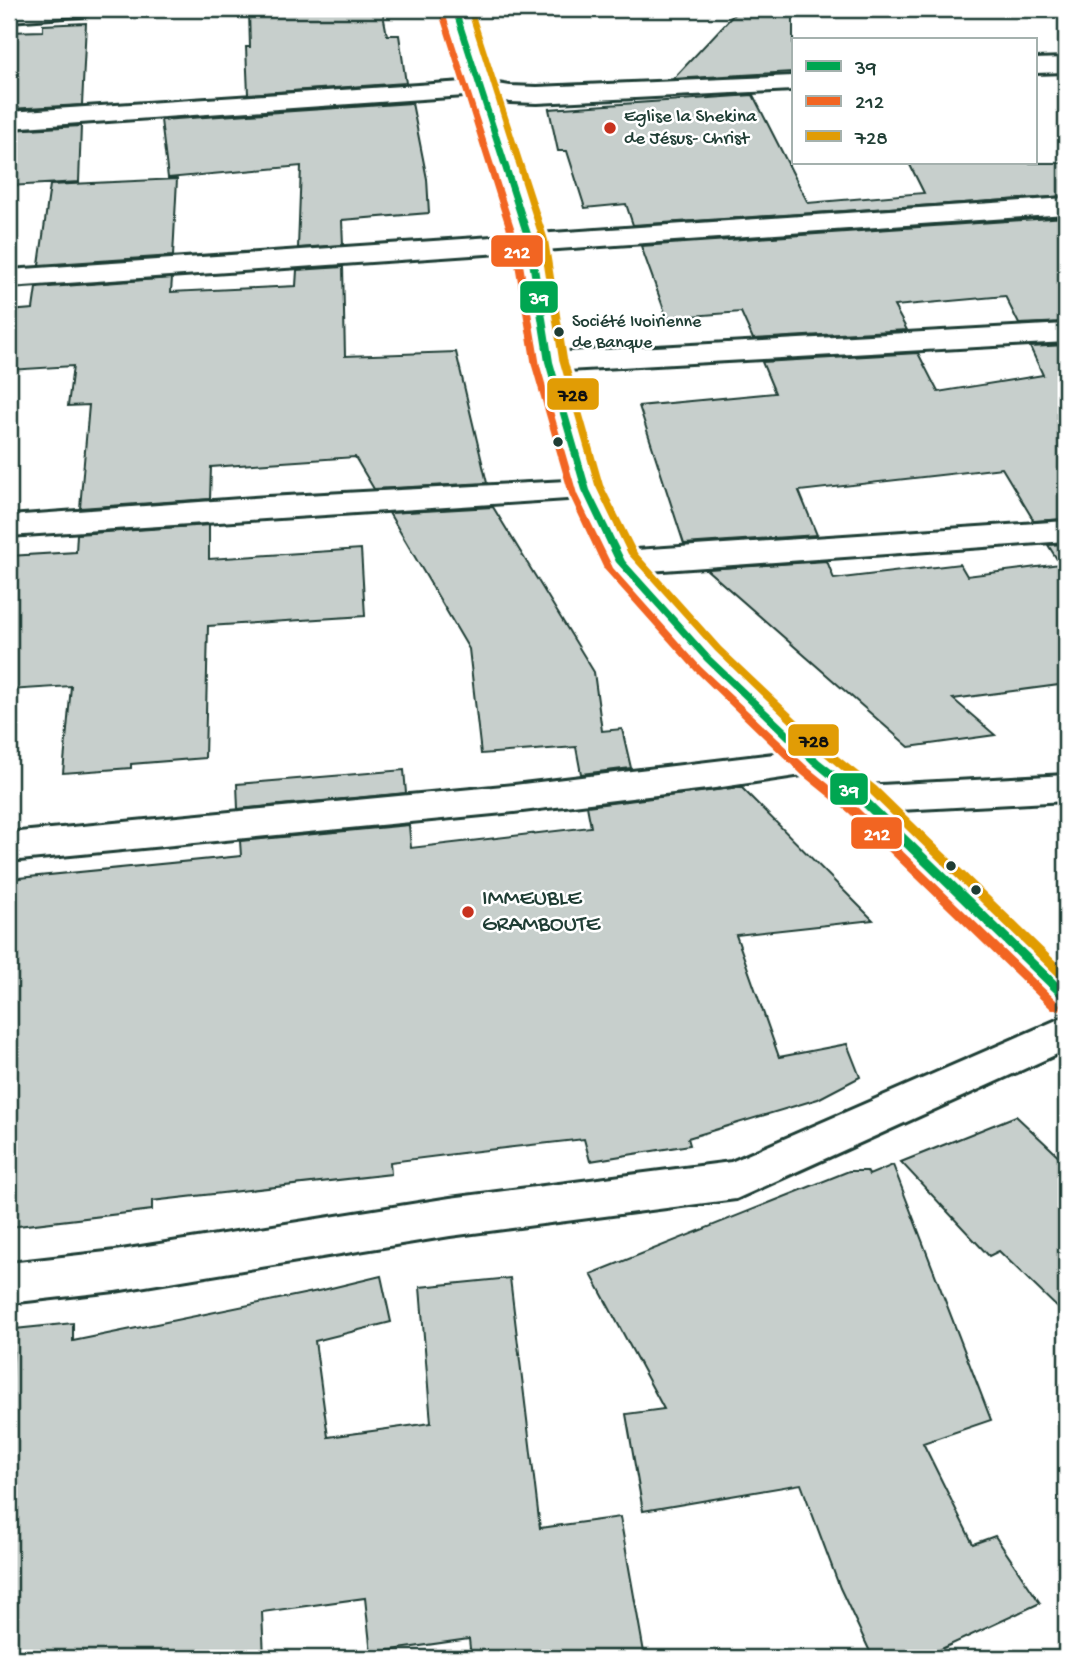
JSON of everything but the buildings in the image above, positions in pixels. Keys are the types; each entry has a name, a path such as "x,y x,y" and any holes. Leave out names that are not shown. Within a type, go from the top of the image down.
{"street":[{"path":"9,14 80,9"},
{"path":"455,9 530,243 549,362 586,490 621,562 708,659 816,762 862,799 1066,997"},
{"path":"1036,66 1066,65"},
{"path":"9,120 480,88 510,94 537,95 792,83"},
{"path":"9,279 1066,206"},
{"path":"549,362 1066,333"},
{"path":"9,526 268,507 586,490"},
{"path":"621,562 1066,531"},
{"path":"9,847 530,797 816,762"},
{"path":"862,799 1066,788"},
{"path":"9,1283 115,1271 450,1217 736,1180 1066,1032"}],"transit line":[{"name":"39","path":"455,9 530,243 549,362 586,490 621,562 708,659 816,762 862,799 1066,997"},
{"name":"728","path":"470,9 544,240 563,359 599,485 633,554 718,649 825,751 872,789 1066,978"},
{"name":"212","path":"442,13 516,246 536,366 573,494 609,569 698,669 806,772 853,810 1056,1007"}],"place":[{"name":"Eglise la Shekina de Jésus- Christ","path":"610,128"},
{"name":"Société Ivoirienne de Banque","path":"559,332"},
{"name":"IMMEUBLE GRAMBOUTE","path":"468,912"}]}
